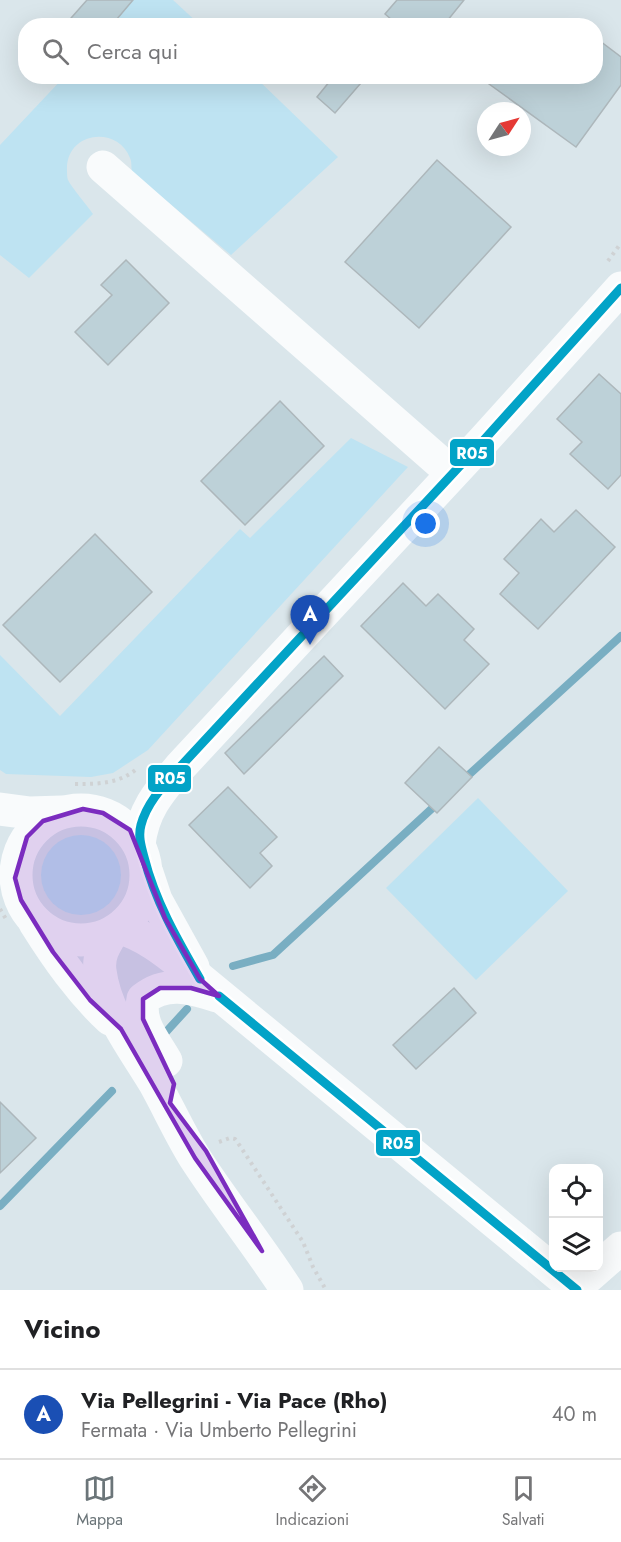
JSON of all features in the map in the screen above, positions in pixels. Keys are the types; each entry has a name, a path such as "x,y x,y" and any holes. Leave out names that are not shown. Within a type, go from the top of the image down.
{"main road":[{"path":"103,167 452,473"},
{"path":"287,1290 262,1251 206,1151 162,1093 121,1029 106,994 99,961 102,950 116,931 135,913 144,894 141,826 158,794 180,767 452,473 612,278"},
{"path":"103,813 152,786 180,767"},
{"path":"0,809 30,813 63,798"},
{"path":"63,798 83,809 103,813 118,820 130,830 143,858 160,909 209,987"},
{"path":"15,878 18,857 27,837 63,798"},
{"path":"0,844 15,878 21,900 53,952 85,994 121,1029"},
{"path":"33,919 50,933 70,940 92,940 116,931 135,932 154,944 575,1290 620,1249"},
{"path":"162,1093 174,1097 174,1083 169,1068 146,1028 141,1010 143,999 160,988 209,987"}],"path":[{"path":"612,278 621,243"},
{"path":"63,798 129,775 143,764"},
{"path":"219,1142 230,1138 235,1139 303,1242 326,1290"}],"highlighted area":[{"path":"83,809 103,813 130,830 165,918 200,979 219,996 191,988 160,988 143,999 143,1019 174,1084 170,1103 206,1151 262,1251 195,1158 121,1029 90,1000 53,952 21,900 15,878 27,837 43,821"}],"shaded area":[{"path":"133,0 173,0 192,18 118,18"},
{"path":"57,84 262,84 338,157 231,255 132,172 131,160 124,147 115,140 93,137 74,147 67,171 68,180 93,214 29,278 0,255 0,145"},
{"path":"351,438 408,467 148,750 113,773 91,777 6,774 0,770 0,655 60,716 240,529 250,538"},
{"path":"478,798 568,891 476,980 386,888"},
{"path":"73,835 89,835 110,846 121,867 121,883 110,904 89,915 73,915 59,909 47,897 41,883 41,867 47,853 59,841"}],"building":[{"path":"87,0 133,0 118,18 71,18"},
{"path":"397,0 464,0 449,18 390,18 385,14"},
{"path":"603,43 621,57 621,85 576,147 531,114 531,102 514,102 489,84 603,84"},
{"path":"328,84 360,84 335,113 317,97"},
{"path":"437,160 511,227 419,328 345,262"},
{"path":"126,260 169,303 108,365 75,332 112,295 101,285"},
{"path":"599,374 621,394 621,475 608,489 570,454 582,442 557,419"},
{"path":"280,401 324,446 245,525 201,481"},
{"path":"576,510 615,547 538,629 500,594 519,573 504,559 541,519 554,532"},
{"path":"95,534 152,592 60,682 3,625"},
{"path":"403,583 426,606 438,594 474,629 464,640 489,664 445,709 361,626"},
{"path":"324,656 343,676 244,774 225,753"},
{"path":"439,747 472,777 437,813 405,783"},
{"path":"228,787 277,837 260,853 272,866 250,888 189,825"},
{"path":"454,988 476,1013 416,1069 393,1045"},
{"path":"0,1102 36,1138 0,1173"}],"waterway":[{"path":"462,781 621,636"},
{"path":"233,966 273,955 439,802"},
{"path":"166,1032 187,1009"},
{"path":"0,1206 112,1091"}],"transit line":[{"name":"R05","path":"200,979 160,904 143,853 140,829 152,801 180,767 483,441 621,288"},
{"name":"R05","path":"219,996 577,1290"}],"place":[{"name":"Via Pellegrini - Via Pace (Rho)","path":"310,645"}]}
